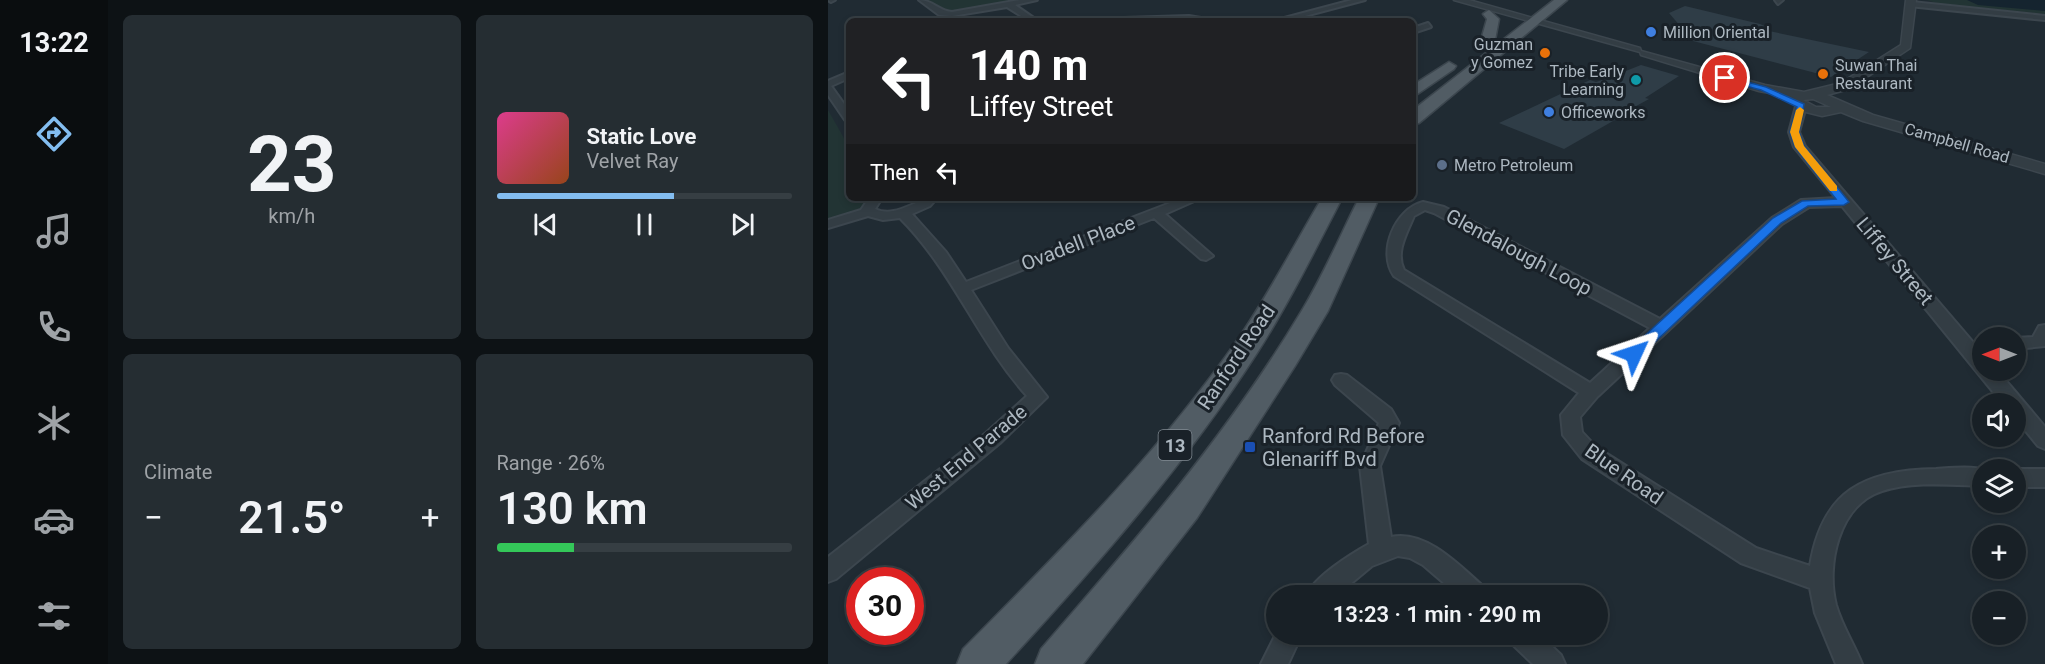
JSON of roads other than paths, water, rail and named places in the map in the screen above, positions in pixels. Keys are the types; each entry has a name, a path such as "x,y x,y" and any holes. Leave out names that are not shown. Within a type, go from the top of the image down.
{"main road":[{"path":"1416,117 1512,39 1543,0"},
{"path":"1416,90 1488,40 1561,0"},
{"path":"1561,0 1556,22 1565,32"},
{"path":"1488,40 1493,19 1489,14"},
{"name":"Ranford Road","path":"978,664 1061,576 1170,452 1247,347 1330,201"},
{"name":"Ranford Road","path":"1056,664 1185,507 1315,311 1368,201"}],"street":[{"path":"922,0 939,13 952,14 1033,0"},
{"path":"1289,18 1361,0"},
{"name":"Campbell Road","path":"1450,0 1489,14 1525,21"},
{"name":"Campbell Road","path":"1459,0 1640,54 2045,168"},
{"path":"1796,123 1804,100 1840,88 1906,46 1911,2 2045,18"},
{"path":"1009,5 1029,18"},
{"path":"1416,30 1428,25"},
{"name":"Campbell Road","path":"1512,39 1529,33 1565,32 1624,58 1640,54"},
{"path":"828,71 846,74"},
{"path":"846,76 828,86 846,113"},
{"path":"1796,123 1830,107 1840,88"},
{"name":"Liffey Street","path":"1796,123 1794,132 1800,147 1844,202 1972,343"},
{"path":"869,212 868,206 873,201"},
{"path":"828,224 869,212 879,215 903,213 927,201"},
{"name":"Ovadell Place","path":"961,289 1187,201"},
{"name":"Blue Road","path":"1821,581 1749,556 1589,453 1573,435 1570,415 1591,392 1784,216 1806,203 1844,202"},
{"name":"Glendalough Loop","path":"1591,392 1399,273 1392,266 1391,258 1408,214 1422,206 1439,210 1663,328"},
{"name":"West End Parade","path":"828,571 993,438 1038,397 1016,375 926,232 903,213"},
{"path":"1156,213 1206,256"},
{"path":"2026,343 2039,342 2045,330"},
{"path":"1341,380 1384,414 1389,423 1370,466 1381,547"},
{"path":"1996,381 2005,393"},
{"path":"2026,418 2045,441"},
{"path":"1849,664 1827,615 1821,581 1827,539 1843,508 1873,485 1922,478 1972,477"},
{"path":"2026,478 2045,478"},
{"path":"1330,585 1360,559 1381,547 1401,545 1420,549 1438,561 1465,585"},
{"path":"1274,664 1284,645"},
{"path":"1532,645 1552,664"}],"water":[{"path":"1967,0 2045,0 2045,11 1978,5"}],"place":[{"name":"Million Oriental","path":"1651,32"},
{"name":"Guzman y Gomez","path":"1545,53"},
{"name":"Suwan Thai Restaurant","path":"1823,74"},
{"name":"Tribe Early Learning","path":"1636,80"},
{"name":"Officeworks","path":"1549,112"},
{"name":"Metro Petroleum","path":"1442,165"},
{"name":"Ranford Rd Before Glenariff Bvd","path":"1250,447"}]}
